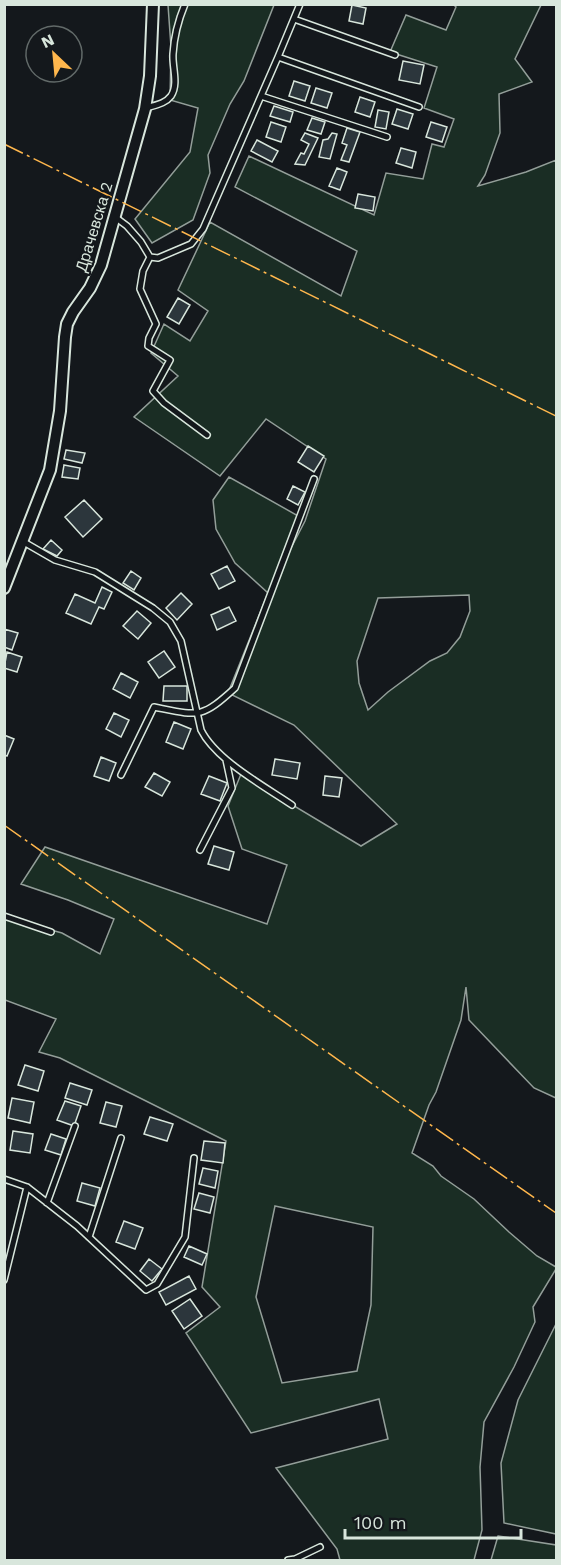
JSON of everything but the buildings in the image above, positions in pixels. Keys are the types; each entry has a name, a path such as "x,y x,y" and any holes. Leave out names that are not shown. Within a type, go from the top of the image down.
{"street":[{"name":"Драчевска 2","path":"4,588 50,470 60,411 64,337 67,324 90,288 101,265 145,108 150,76 153,4"}],"lane":[{"path":"145,108 165,102 172,93 175,80 173,56 176,26 185,4"},
{"path":"150,257 158,258 190,244 203,229 300,4"},
{"path":"294,19 395,55"},
{"path":"278,57 419,107"},
{"path":"261,96 387,137"},
{"path":"115,217 127,226 141,242 150,257"},
{"path":"150,257 143,272 140,289 156,324 148,338 148,346 170,360 153,391 164,403 207,435"},
{"path":"121,775 154,707 199,714 214,707 236,688 314,479"},
{"path":"22,541 55,560 95,572 153,608 170,622 181,641 201,730 207,740 226,759 292,805"},
{"path":"200,850 232,788 226,759"},
{"path":"4,916 51,932"},
{"path":"47,1203 75,1125"},
{"path":"89,1237 121,1137"},
{"path":"4,1179 27,1187 89,1237 146,1290 157,1284 185,1237 194,1158"},
{"path":"4,1280 27,1187"},
{"path":"288,1560 320,1547"}],"green space":[{"path":"168,5 274,5 244,81 230,104 208,155 210,173 193,220 152,243 135,219 190,152 198,108 170,100 171,47"},
{"path":"454,5 541,5 515,59 532,82 499,94 500,133 485,175 478,186 526,172 556,160 556,1098 534,1088 469,1020 466,987 461,1020 412,1153 433,1166 441,1176 474,1199 537,1256 556,1269 533,1307 535,1322 484,1422 480,1467 482,1530 474,1560 340,1560 337,1549 276,1468 388,1439 379,1399 251,1433 186,1333 220,1307 202,1287 226,1141 60,1058 39,1052 56,1019 5,1000 4,917 62,933 100,954 114,919 21,884 45,847 267,924 287,865 242,849 228,806 241,774 361,846 397,824 294,725 228,693 268,593 235,563 216,529 213,500 229,477 300,517 272,585 305,521 326,459 266,419 220,476 134,417 178,376 151,353 164,324 190,341 208,311 178,290 210,222 341,296 357,251 235,187 249,156 374,215 386,173 423,179 432,144 444,147 454,119 424,108 437,67 390,52 406,15 446,30 456,7","holes":["469,595 470,611 460,637 447,653 430,661 368,710 359,683 357,661 378,598","275,1206 373,1227 371,1305 357,1371 282,1383 256,1297"]},
{"path":"556,1324 556,1534 504,1523 501,1463 518,1400"},
{"path":"498,1536 556,1545 556,1560 491,1560"}],"power":[{"path":"4,144 556,416"},
{"path":"4,825 556,1213"}]}
